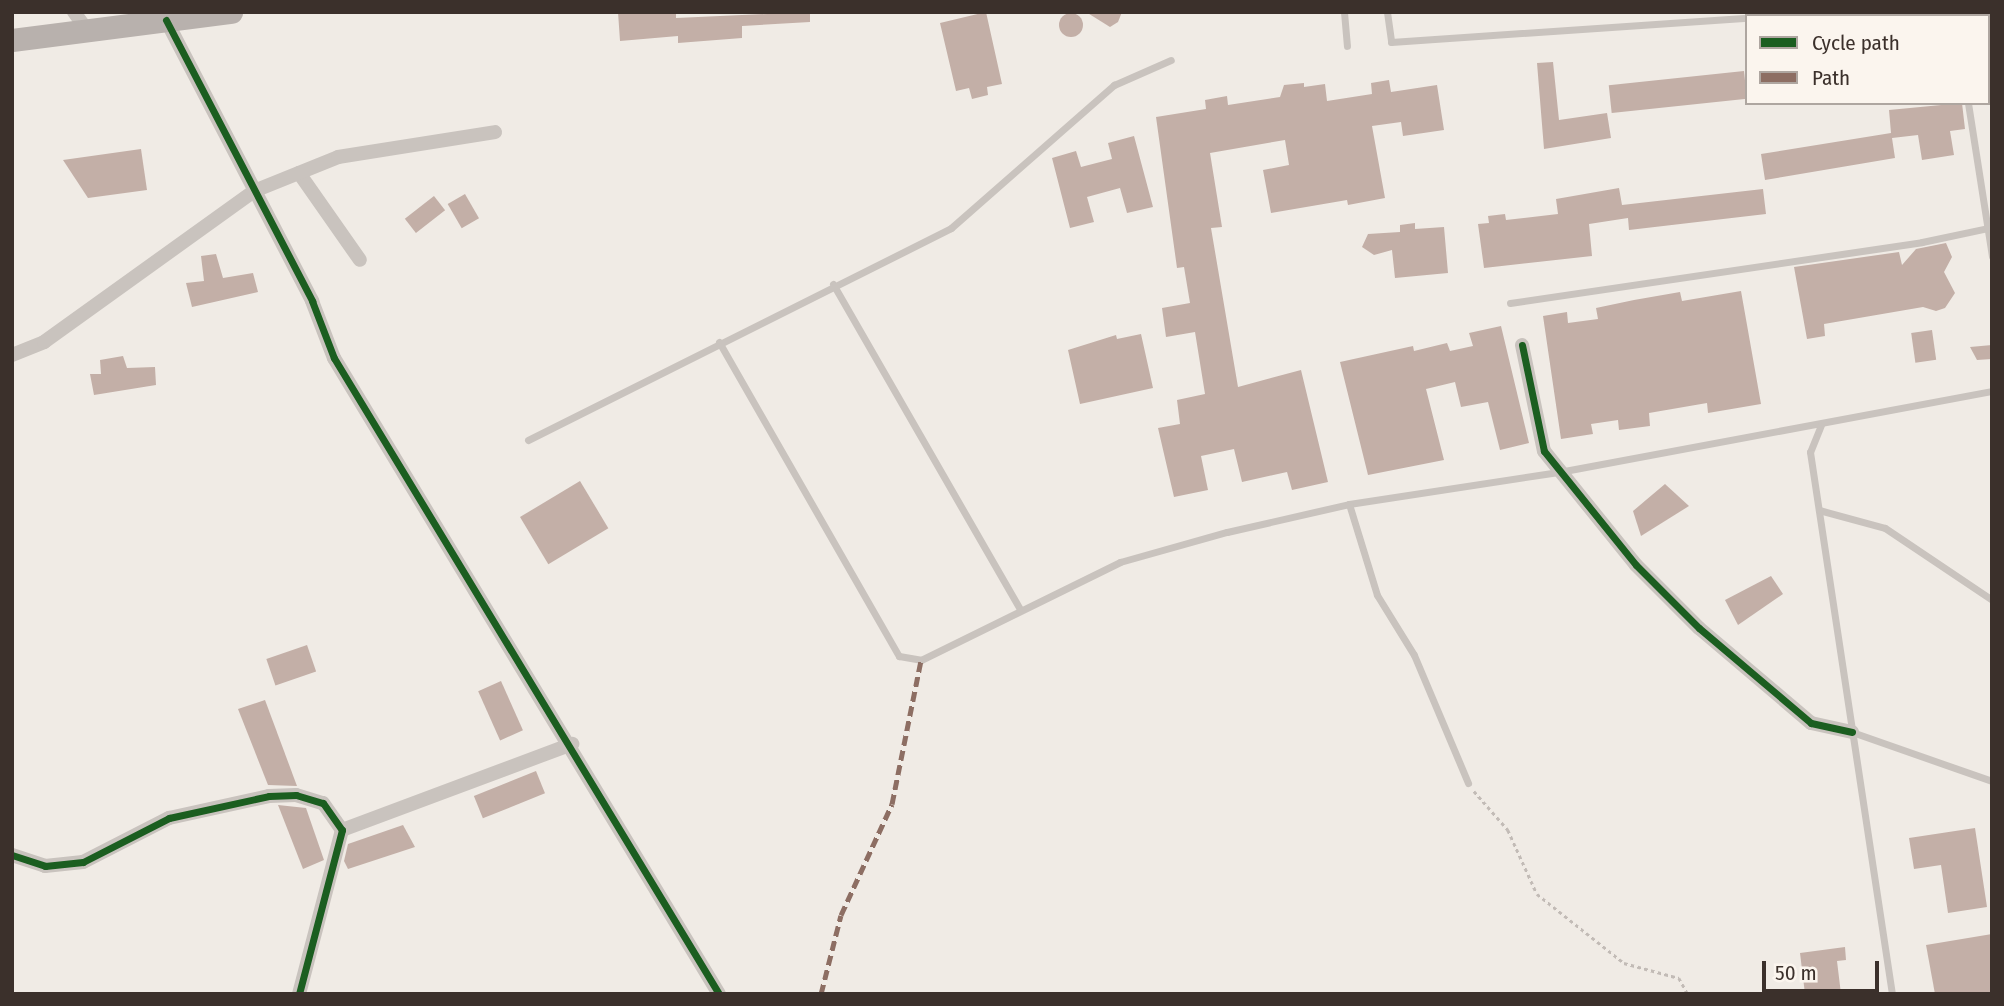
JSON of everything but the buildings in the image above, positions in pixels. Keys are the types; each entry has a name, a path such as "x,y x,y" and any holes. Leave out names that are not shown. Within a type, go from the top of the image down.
{"main road":[{"path":"12,40 80,21 231,12"}],"street":[{"path":"178,17 254,191 312,301 334,358 572,744 719,994"},
{"path":"12,355 44,342 254,191 338,156 495,132"},
{"path":"299,173 360,260"},
{"path":"1522,345 1544,452 1636,565 1699,628 1811,723 1852,732"},
{"path":"342,830 572,744"},
{"path":"12,855 45,866 83,862 169,818 269,796 296,795 323,803 342,830 299,994"}],"lane":[{"path":"1343,12 1347,46"},
{"path":"1387,12 1391,42 1745,18"},
{"path":"527,440 833,284 951,228 1114,85 1171,60"},
{"path":"1968,105 1992,256"},
{"path":"1510,303 1922,242 1988,228"},
{"path":"833,284 1020,609"},
{"path":"719,342 899,656 921,660 1020,609 1121,562 1349,504 1559,472 1992,391"},
{"path":"1821,425 1810,452 1892,994"},
{"path":"1349,504 1377,594 1414,655 1468,783"},
{"path":"1819,510 1885,528 1992,600"},
{"path":"1852,732 1992,781"}],"path":[{"path":"1468,783 1507,830 1537,894 1624,963 1679,978 1688,994"}],"marked path":[{"path":"821,994 841,915 892,804 921,660"}],"cycle path":[{"path":"166,20 312,301 334,358 719,994"},
{"path":"1522,345 1544,451 1636,565 1699,628 1811,723 1852,732"},
{"path":"12,855 45,866 83,862 169,818 269,796 296,795 323,803 342,830 299,994"}]}
